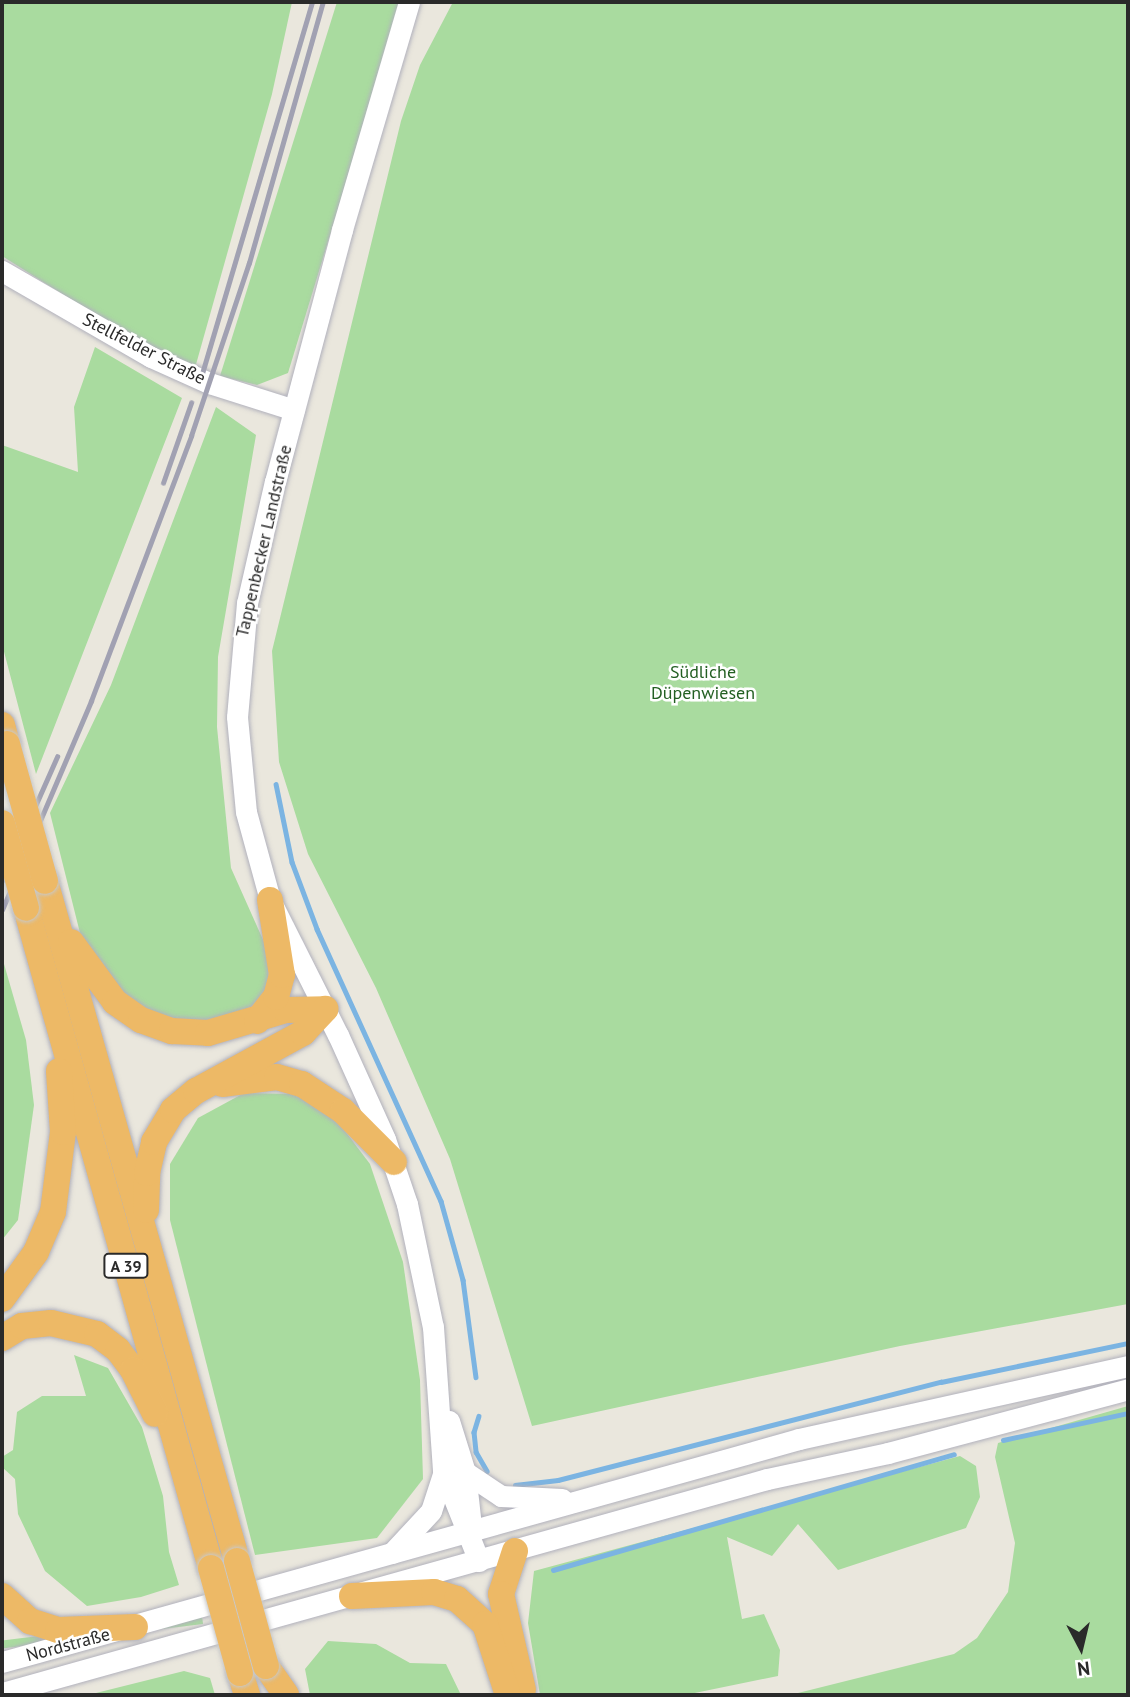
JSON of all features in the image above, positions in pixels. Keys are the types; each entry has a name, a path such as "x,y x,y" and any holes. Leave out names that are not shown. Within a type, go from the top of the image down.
{"highway":[{"name":"A 39","path":"4,734 274,1695"},
{"name":"A 39","path":"2,823 244,1684"},
{"path":"257,1021 276,997 282,975 270,900"},
{"path":"55,916 92,975 115,1002 141,1020 172,1031 208,1033 257,1021 286,1010 325,1009"},
{"path":"150,1257 145,1206 154,1142 173,1111 196,1091 303,1033 325,1009"},
{"path":"2,1299 36,1252 53,1212 62,1161 58,1077 63,1042"},
{"path":"196,1091 245,1078 277,1077 302,1084 344,1111 394,1162"},
{"path":"2,1338 22,1326 51,1322 97,1334 118,1350 149,1396 166,1447 190,1491"},
{"path":"515,1551 501,1594 525,1695"},
{"path":"352,1596 434,1592 457,1599 485,1624 508,1695"},
{"path":"2,1596 30,1621 58,1630 135,1627"},
{"path":"266,1666 286,1695"}],"street":[{"name":"Tappenbecker Landstraße","path":"409,2 294,410 247,603 239,659 239,762 246,812 270,900 325,1009 394,1162 423,1273 441,1395 443,1471"},
{"name":"Stellfelder Straße","path":"2,271 151,357 209,383 294,410"},
{"name":"Nordstraße","path":"2,1662 472,1534 799,1439 1128,1366"},
{"name":"Nordstraße","path":"2,1693 33,1688 768,1479 888,1453 1128,1388"},
{"name":"Tappenbecker Landstraße","path":"441,1395 465,1472 472,1534"},
{"path":"443,1471 452,1500 472,1534 480,1561"},
{"path":"390,1556 431,1511 443,1471"},
{"path":"465,1472 501,1496 585,1500"}],"green space":[{"path":"2,2 292,2 272,94 195,368 124,333 2,256"},
{"path":"337,2 401,2 288,373 257,385 220,376"},
{"name":"Südliche Düpenwiesen","path":"453,2 1128,2 1128,1304 900,1346 532,1426 450,1159 376,988 308,854 279,762 272,651 401,121 420,65"},
{"path":"95,347 182,398 36,774 2,644 2,445 78,472 74,407"},
{"path":"216,407 256,435 218,657 217,727 231,868 269,953 268,988 252,1006 231,1018 204,1023 171,1021 119,996 81,937 50,813 111,685"},
{"path":"2,957 26,1040 34,1105 18,1220 2,1240"},
{"path":"244,1093 296,1094 339,1123 370,1164 403,1262 420,1380 423,1479 377,1538 255,1555 170,1220 170,1164 198,1118"},
{"path":"74,1355 108,1368 142,1427 163,1496 169,1552 179,1585 141,1597 87,1606 45,1571 18,1514 15,1479 2,1467 2,1457 13,1450 17,1412 42,1396 86,1396"},
{"path":"1128,1406 1128,1695 790,1695 954,1654 977,1638 1008,1592 1015,1543 995,1457 998,1443"},
{"path":"960,1456 976,1466 980,1497 966,1528 838,1570 798,1524 772,1556 727,1537 742,1619 764,1614 780,1650 778,1676 685,1695 540,1695 528,1623 534,1571"},
{"path":"202,1616 203,1624 2,1649 2,1641"},
{"path":"328,1641 376,1644 410,1663 446,1664 461,1695 310,1695 305,1669"},
{"path":"184,1671 210,1678 215,1695 88,1695"}],"waterway":[{"path":"276,784 292,862 317,929 441,1201 463,1280 476,1377"},
{"path":"515,1485 558,1480 941,1382 1128,1343"},
{"path":"1003,1440 1128,1413"},
{"path":"479,1416 474,1432 476,1452 487,1471"},
{"path":"553,1570 954,1454"}],"railway":[{"path":"201,377 312,2"},
{"path":"2,910 91,701 191,436 249,263 323,2"},
{"path":"163,483 191,403"},
{"path":"2,881 57,757"}]}
